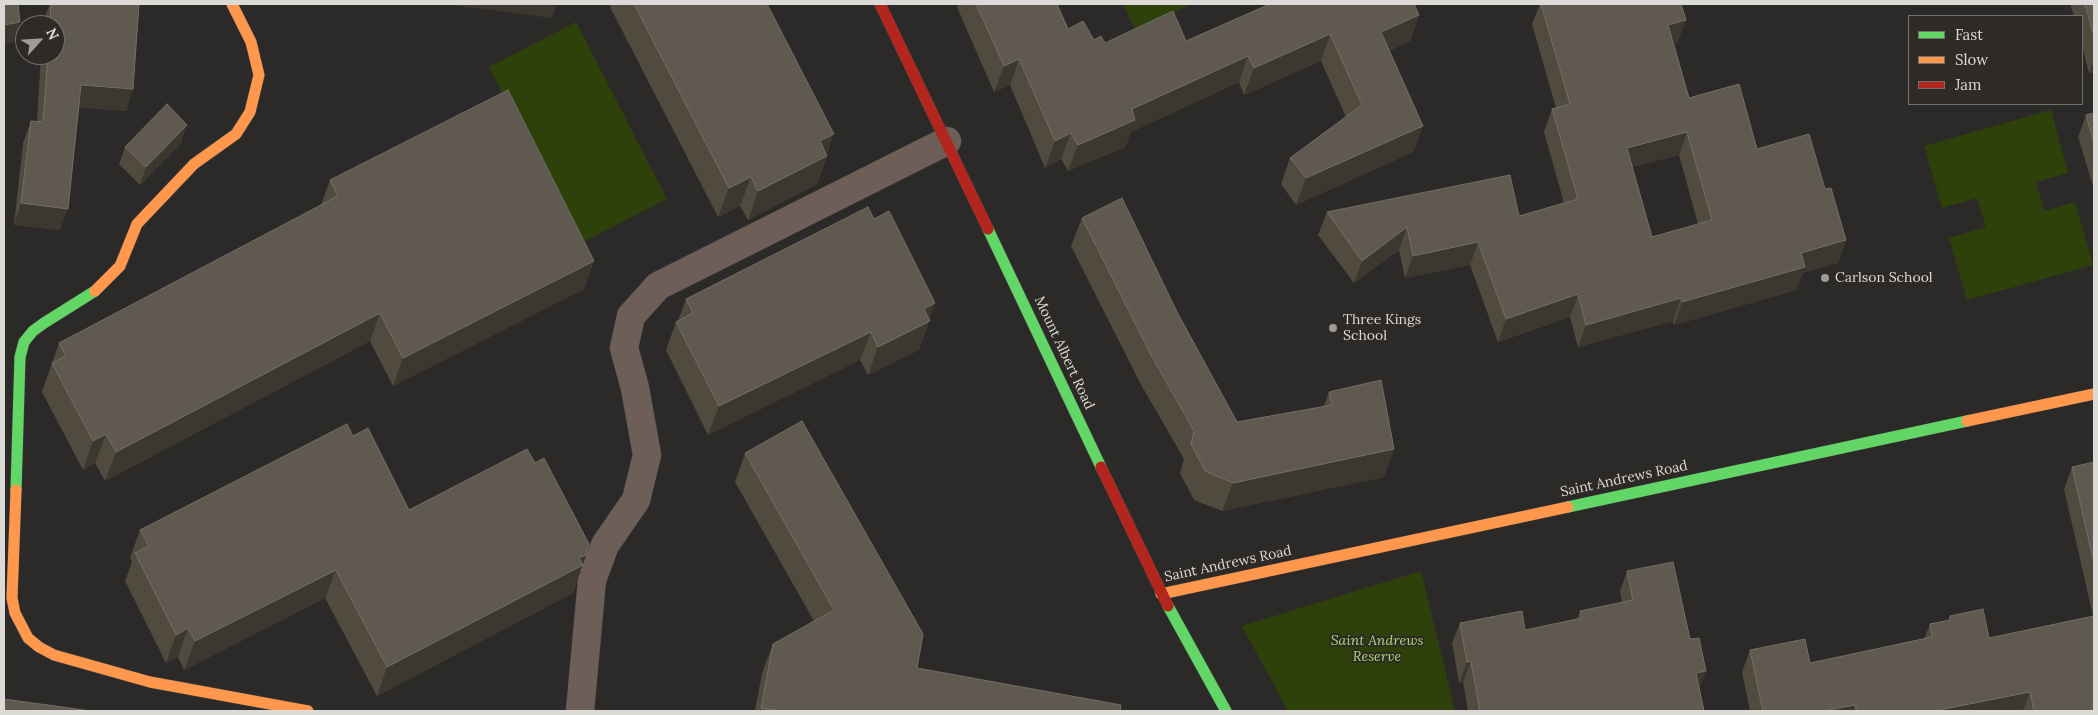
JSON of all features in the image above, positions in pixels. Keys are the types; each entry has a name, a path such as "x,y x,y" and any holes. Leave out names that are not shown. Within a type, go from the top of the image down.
{"street":[{"path":"232,4 251,42 259,75 250,112 236,134 194,164 137,224 120,266 92,294 32,331 24,342 20,357 12,598 15,613 28,638 39,648 54,655 150,682 308,711"},
{"name":"Mount Albert Road","path":"880,4 948,141 1161,594 1226,711"},
{"path":"580,711 592,580 605,545 636,500 647,455 635,388 624,348 631,316 658,286 948,141"},
{"name":"Saint Andrews Road","path":"1161,594 2094,394"}],"green space":[{"path":"1123,4 1191,4 1136,31"},
{"path":"576,22 667,199 579,244 489,67"},
{"path":"2051,110 2068,173 2036,182 2044,211 2075,202 2093,265 1967,300 1949,238 1986,227 1977,198 1942,208 1924,146"},
{"name":"Saint Andrews Reserve","path":"1421,571 1455,711 1288,711 1242,626"}],"building":[{"path":"4,4 18,4 19,15 15,15 15,23 4,25"},
{"path":"51,4 139,4 133,89 81,85 68,209 21,203 31,121 43,122 47,65 65,65 65,15 50,15"},
{"path":"634,4 767,4 834,134 820,141 827,156 758,191 751,177 729,188"},
{"path":"976,4 1057,4 1068,29 1083,21 1094,40 1101,36 1105,43 1173,11 1186,41 1270,4 1414,4 1419,15 1381,32 1423,126 1306,178 1290,158 1362,105 1330,34 1254,68 1248,56 1132,109 1135,120 1078,145 1071,133 1055,141 1019,59 1004,66"},
{"path":"1541,4 1681,4 1686,20 1668,25 1689,98 1739,84 1757,149 1809,134 1825,189 1831,188 1846,240 1801,253 1805,267 1682,302 1681,298 1586,325 1578,294 1506,319 1478,242 1413,256 1407,227 1362,261 1327,212 1510,175 1519,216 1578,199 1552,109 1570,104","holes":["1687,132 1712,220 1652,237 1627,148"]},
{"path":"2085,4 2094,4 2094,36"},
{"path":"508,90 594,261 403,358 380,313 116,452 106,434 93,441 52,363 66,356 59,343 338,196 330,180"},
{"path":"167,104 187,125 146,167 125,147"},
{"path":"2094,113 2094,143 2086,115"},
{"path":"1122,198 1177,312 1237,422 1332,405 1329,392 1381,380 1394,449 1233,483 1205,471 1191,444 1194,431 1151,355 1082,218"},
{"path":"868,207 874,219 889,211 935,303 924,309 930,321 878,347 871,332 719,406 676,322 693,313 686,299"},
{"path":"802,421 923,634 917,668 1121,705 1120,711 780,711 761,708 773,644 834,610 745,453"},
{"path":"347,424 353,436 368,428 409,510 527,449 535,463 544,458 589,544 586,555 579,558 583,565 387,667 336,570 195,641 188,628 176,635 135,553 149,546 140,530"},
{"path":"2094,462 2094,563 2072,467"},
{"path":"1673,562 1690,639 1699,638 1706,671 1696,673 1704,711 1480,711 1471,662 1467,662 1460,623 1522,611 1525,630 1582,618 1580,611 1633,600 1627,571"},
{"path":"1983,609 1989,638 2094,616 2094,711 2034,711 2030,692 1934,711 1857,711 1855,705 1823,711 1763,711 1750,650 1805,639 1810,663 1932,637 1930,624 1950,620 1950,616"},
{"path":"4,699 91,711 4,711"}],"traffic: fast":[{"path":"988,229 1101,467"},
{"path":"16,490 20,357 24,342 33,331 44,323 95,291"},
{"path":"1568,507 1967,421"},
{"path":"1168,606 1226,711"}],"traffic: slow":[{"path":"95,291 120,266 137,224 194,164 236,134 250,112 259,75 251,42 232,4"},
{"path":"1967,421 2094,394"},
{"path":"16,490 12,598 15,613 28,638 39,647 54,655 150,682 308,711"},
{"path":"1161,594 1568,507"}],"traffic: jam":[{"path":"880,4 988,229"},
{"path":"1101,467 1168,606"}],"place":[{"name":"Carlson School","path":"1825,278"},
{"name":"Three Kings School","path":"1333,328"}]}
